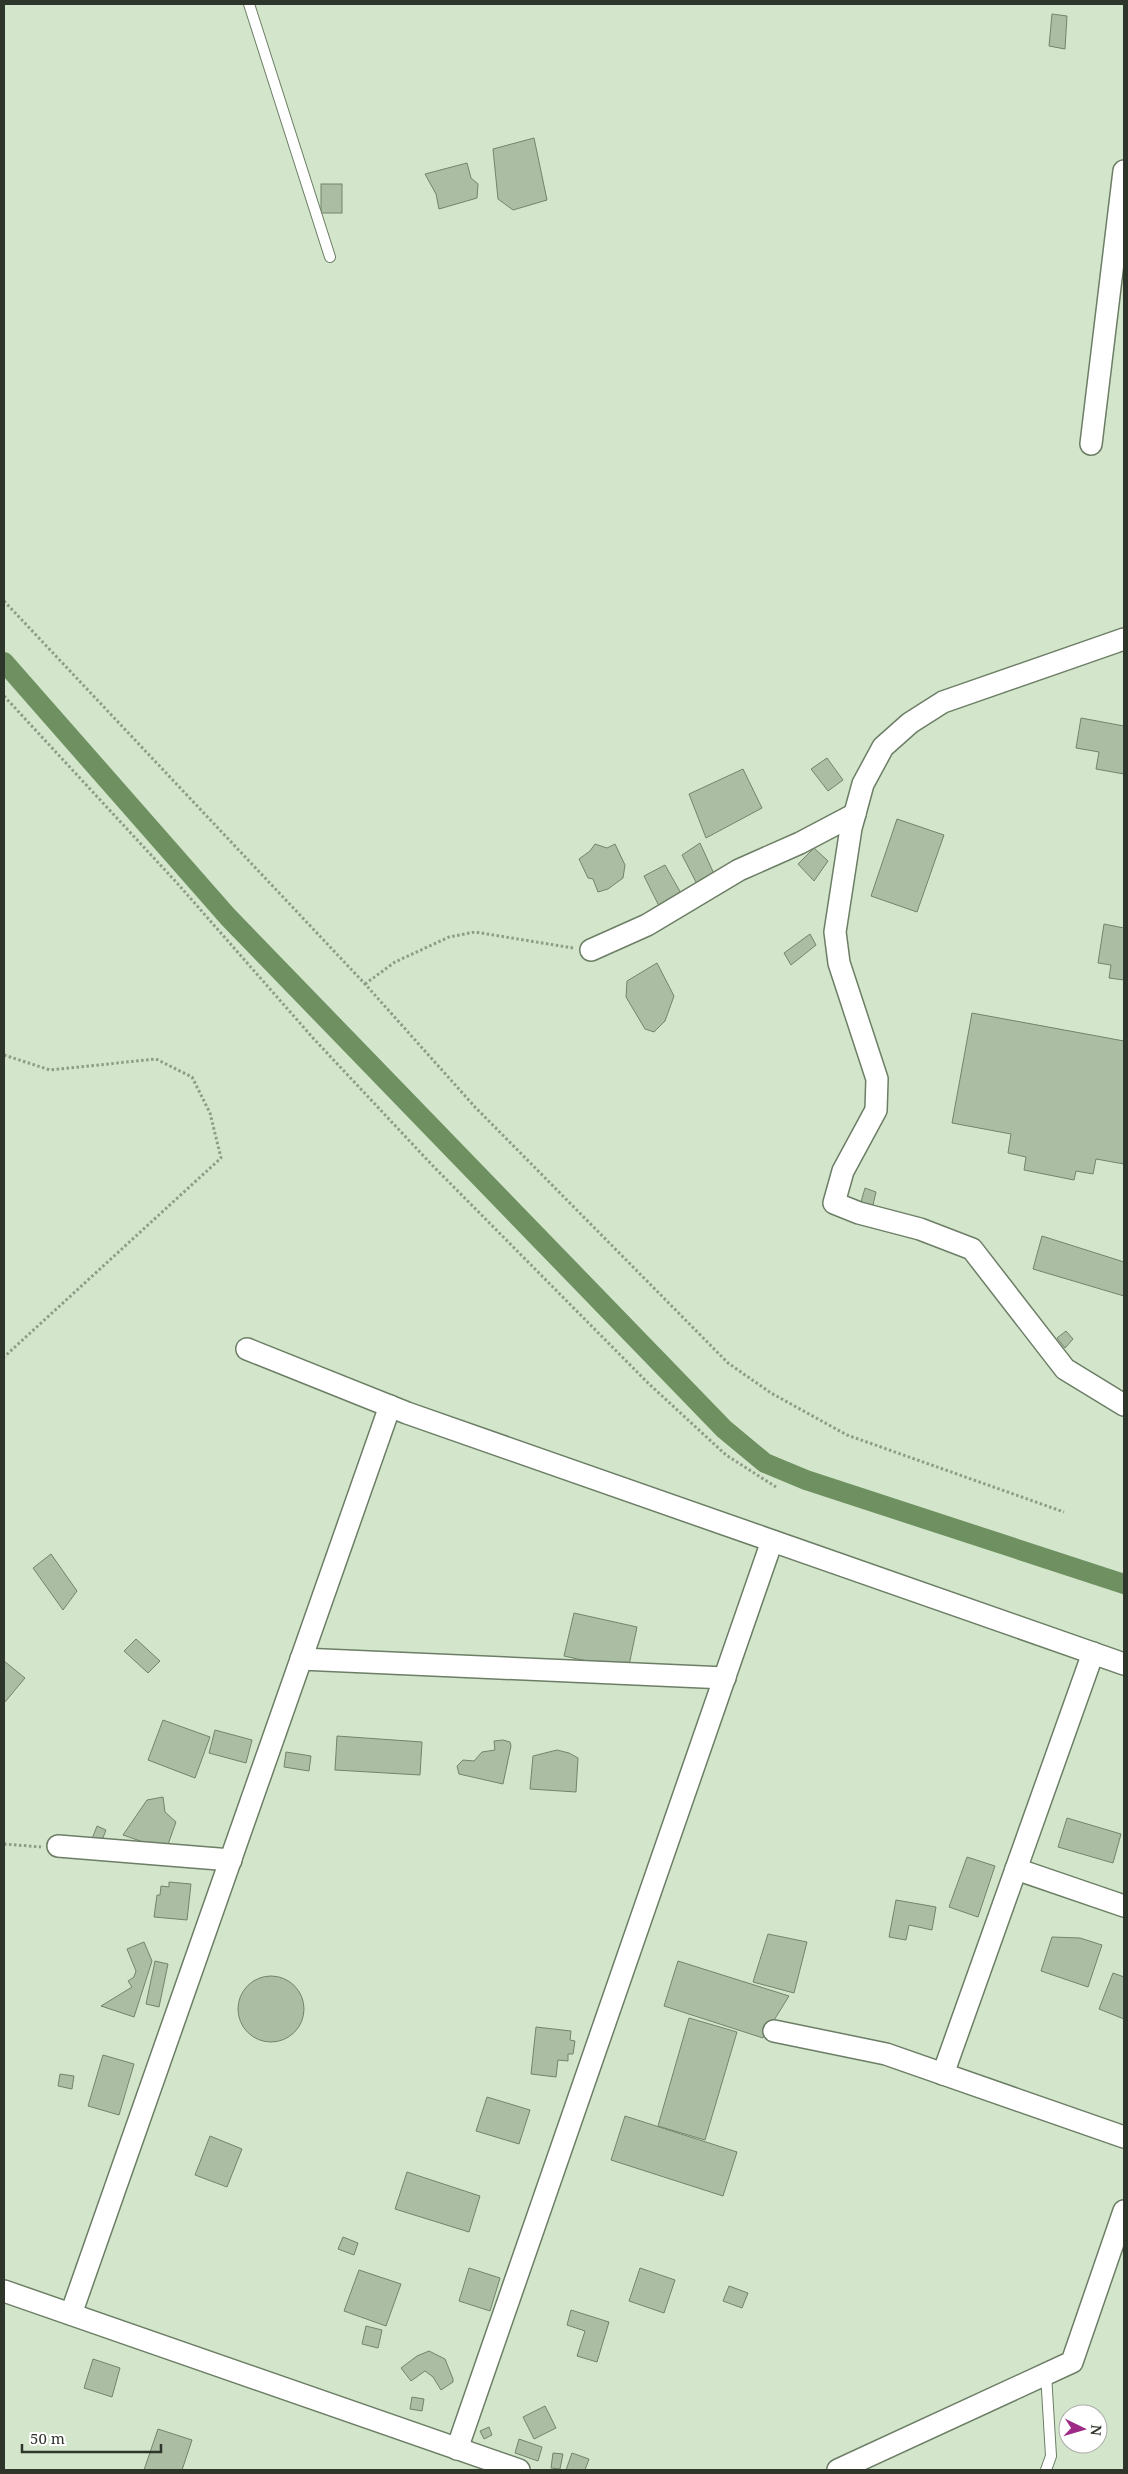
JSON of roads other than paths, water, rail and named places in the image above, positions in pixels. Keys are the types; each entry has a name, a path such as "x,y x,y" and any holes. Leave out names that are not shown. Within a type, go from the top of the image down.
{"street":[{"path":"1091,444 1124,171"},
{"path":"1124,639 943,702 910,723 883,747 863,784 855,814 835,932 839,963 877,1078 876,1110 842,1171 834,1203 920,1229 972,1248 1065,1369 1124,1405"},
{"path":"590,950 647,925 739,870 855,814"},
{"path":"247,1348 390,1406 1124,1664"},
{"path":"71,2314 390,1406"},
{"path":"457,2449 772,1541"},
{"path":"943,2074 1093,1653"},
{"path":"301,1659 725,1678"},
{"path":"58,1846 231,1860"},
{"path":"1016,1869 1124,1906"},
{"path":"774,2031 886,2054 1124,2137"},
{"path":"838,2470 1072,2362 1124,2211"},
{"path":"4,2290 519,2470"}],"lane":[{"path":"249,4 330,258"},
{"path":"1046,2374 1051,2456 1046,2470"}],"waterway":[{"path":"4,662 228,917 724,1429 765,1463 806,1480 1124,1584"}]}
